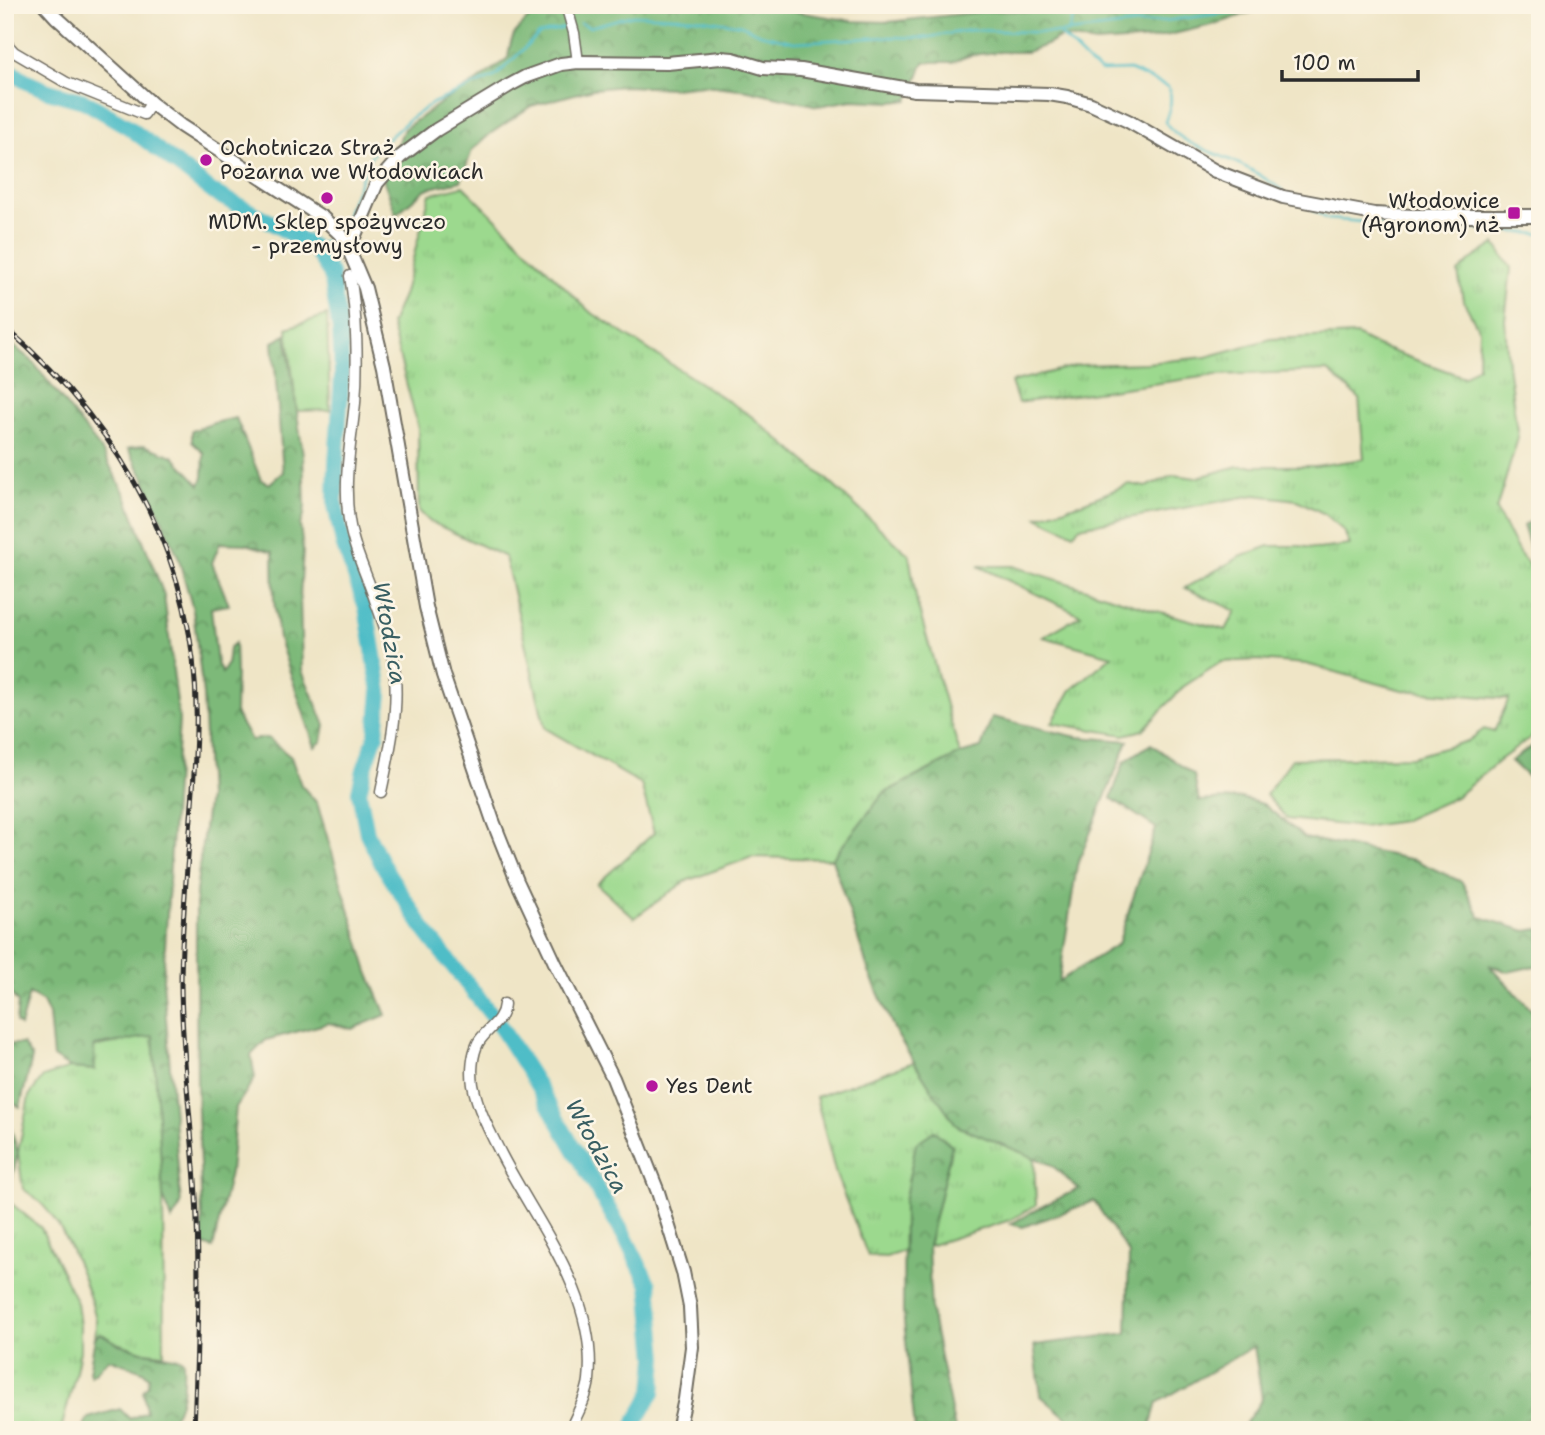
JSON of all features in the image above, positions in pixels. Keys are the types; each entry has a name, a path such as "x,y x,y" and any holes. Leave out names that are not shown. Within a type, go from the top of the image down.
{"street":[{"path":"45,5 151,103 203,141 306,206 341,235 346,243 356,364 347,482 349,519 356,552 387,634 395,674 396,709 381,792"},
{"path":"566,5 578,62"},
{"path":"5,42 14,52 67,83 144,114 151,103"},
{"path":"346,243 355,234 377,183 400,157 436,130 525,76 561,64 578,62 667,63 720,58 763,68 801,71 915,90 1067,96 1128,121 1215,171 1283,197 1374,214 1540,216"},
{"path":"350,276 370,307 384,366 426,607 443,675 506,855 556,965 613,1079 658,1192 683,1272 690,1307 692,1347 678,1430"},
{"path":"504,1009 478,1044 472,1064 473,1085 484,1121 508,1168 554,1245 576,1292 590,1359 589,1382 570,1430"}],"green space":[{"path":"533,5 755,5 853,21 888,22 998,10 1101,15 1139,5 1273,5 1216,24 1152,39 1096,43 1061,37 1027,52 998,52 971,55 952,62 924,62 908,100 892,102 852,100 818,106 748,90 704,85 593,89 531,106 472,150 461,181 426,189 396,214 383,178 404,129 508,58 513,38 533,14"},
{"path":"463,186 589,311 751,416 822,475 909,555 917,603 960,754 884,793 832,859 752,857 686,881 634,918 597,884 654,833 641,784 545,728 505,557 429,521 419,511 418,428 391,324 404,293 430,194"},
{"path":"1495,244 1511,268 1505,320 1518,438 1496,510 1519,553 1540,579 1540,731 1456,797 1402,821 1363,827 1287,819 1266,795 1292,759 1412,757 1468,741 1484,729 1494,732 1509,699 1402,690 1306,664 1257,660 1221,662 1183,687 1143,730 1124,735 1052,723 1071,690 1112,656 1043,637 1081,615 978,566 1013,566 1226,630 1236,611 1185,588 1240,557 1269,546 1318,549 1350,545 1344,531 1323,513 1297,500 1255,495 1079,527 1074,534 1037,517 1129,484 1146,487 1174,475 1196,478 1238,466 1315,466 1364,459 1359,398 1328,371 1216,375 1018,403 1011,382 1079,365 1147,363 1206,357 1271,339 1356,335 1377,346 1464,377 1478,366 1479,330 1463,300 1458,272"},
{"path":"327,315 330,410 297,411 287,328"},
{"path":"286,335 303,455 305,504 300,525 303,550 300,596 302,671 325,725 322,741 315,747 279,639 274,601 273,552 246,544 220,543 212,563 229,605 211,608 217,663 222,673 227,665 229,648 235,643 235,713 251,740 268,738 291,757 301,785 317,803 368,972 386,1015 352,1029 329,1023 266,1040 251,1055 255,1078 236,1107 230,1172 213,1248 203,1245 197,1085 196,892 208,797 203,695 193,610 178,556 143,476 128,449 144,445 173,456 200,485 204,453 192,442 192,431 236,418 261,480 269,484 283,472 273,342"},
{"path":"5,339 32,361 102,451 126,496 164,595 179,720 163,980 181,1205 172,1220 163,1196 153,1036 94,1046 95,1070 70,1068 53,1057 49,1015 43,1002 29,994 20,1026 16,1022 18,1002 10,993 5,1010 5,439 12,434 5,400"},
{"path":"1540,516 1540,556 1531,550 1523,526"},
{"path":"992,717 1077,737 1128,741 1077,865 1059,981 1118,944 1156,828 1111,798 1124,762 1151,744 1194,775 1199,801 1241,798 1263,804 1305,838 1415,860 1462,882 1480,917 1526,931 1540,929 1540,965 1508,972 1489,965 1540,1019 1540,1411 1512,1430 1241,1430 1262,1399 1254,1346 1157,1403 1149,1430 1115,1426 1107,1430 1081,1430 1041,1396 1034,1345 1127,1333 1129,1254 1094,1201 1023,1227 1011,1224 1078,1189 1052,1165 957,1126 896,1033 869,972 832,859 884,793 960,754 981,748"},
{"path":"1540,741 1540,788 1511,761"},
{"path":"153,1035 163,1181 164,1354 145,1352 119,1344 100,1333 95,1337 95,1315 78,1265 53,1217 23,1189 18,1153 29,1096 43,1077 70,1068 95,1070 93,1047"},
{"path":"5,1044 23,1044 32,1058 20,1107 5,1099"},
{"path":"914,1062 957,1126 1034,1157 1036,1205 1010,1220 928,1246 952,1145 904,1202 904,1251 886,1257 868,1256 836,1175 816,1097"},
{"path":"5,1107 18,1153 5,1208"},
{"path":"934,1131 952,1145 928,1246 931,1312 955,1430 915,1430 903,1312 904,1202 916,1143"},
{"path":"7,1200 41,1228 77,1303 80,1351 61,1430 5,1430"},
{"path":"100,1333 119,1344 180,1358 183,1361 180,1402 168,1423 140,1430 82,1430 88,1418 120,1409 130,1419 146,1412 143,1391 148,1385 149,1377 143,1371 109,1359 91,1376 89,1372 95,1337"}],"waterway":[{"path":"1068,32 1073,18 1069,5"},
{"path":"580,23 590,27 633,15 695,18 742,25 760,34 794,42 888,37 924,38 971,30 1059,33 1233,12 1264,5"},
{"path":"345,222 370,157 412,117 433,103 496,76 539,34 564,28"},
{"path":"1059,33 1090,64 1101,71 1130,70 1168,87 1171,100 1165,122 1173,131 1192,144 1250,169 1282,190"},
{"name":"Włodzica","path":"5,67 25,81 84,101 127,126 214,193 313,247 331,274 340,331 342,376 335,505 343,543 366,607 380,692 376,735 359,792 367,833 382,864 426,932 498,1023 536,1083 625,1237 649,1285 656,1358 653,1392 631,1430"},
{"path":"1311,209 1327,219 1540,234"},
{"path":"313,247 328,239"}],"railway":[{"path":"5,327 48,368 86,411 119,457 147,507 169,559 185,613 194,670 196,730 181,986 197,1225 198,1313 194,1430"}],"place":[{"name":"Ochotnicza Straż Pożarna we Włodowicach","path":"206,160"},
{"name":"MDM. Sklep spożywczo - przemysłowy","path":"327,198"},
{"name":"Włodowice (Agronom) nż","path":"1514,213"},
{"name":"Yes Dent","path":"652,1086"}]}
